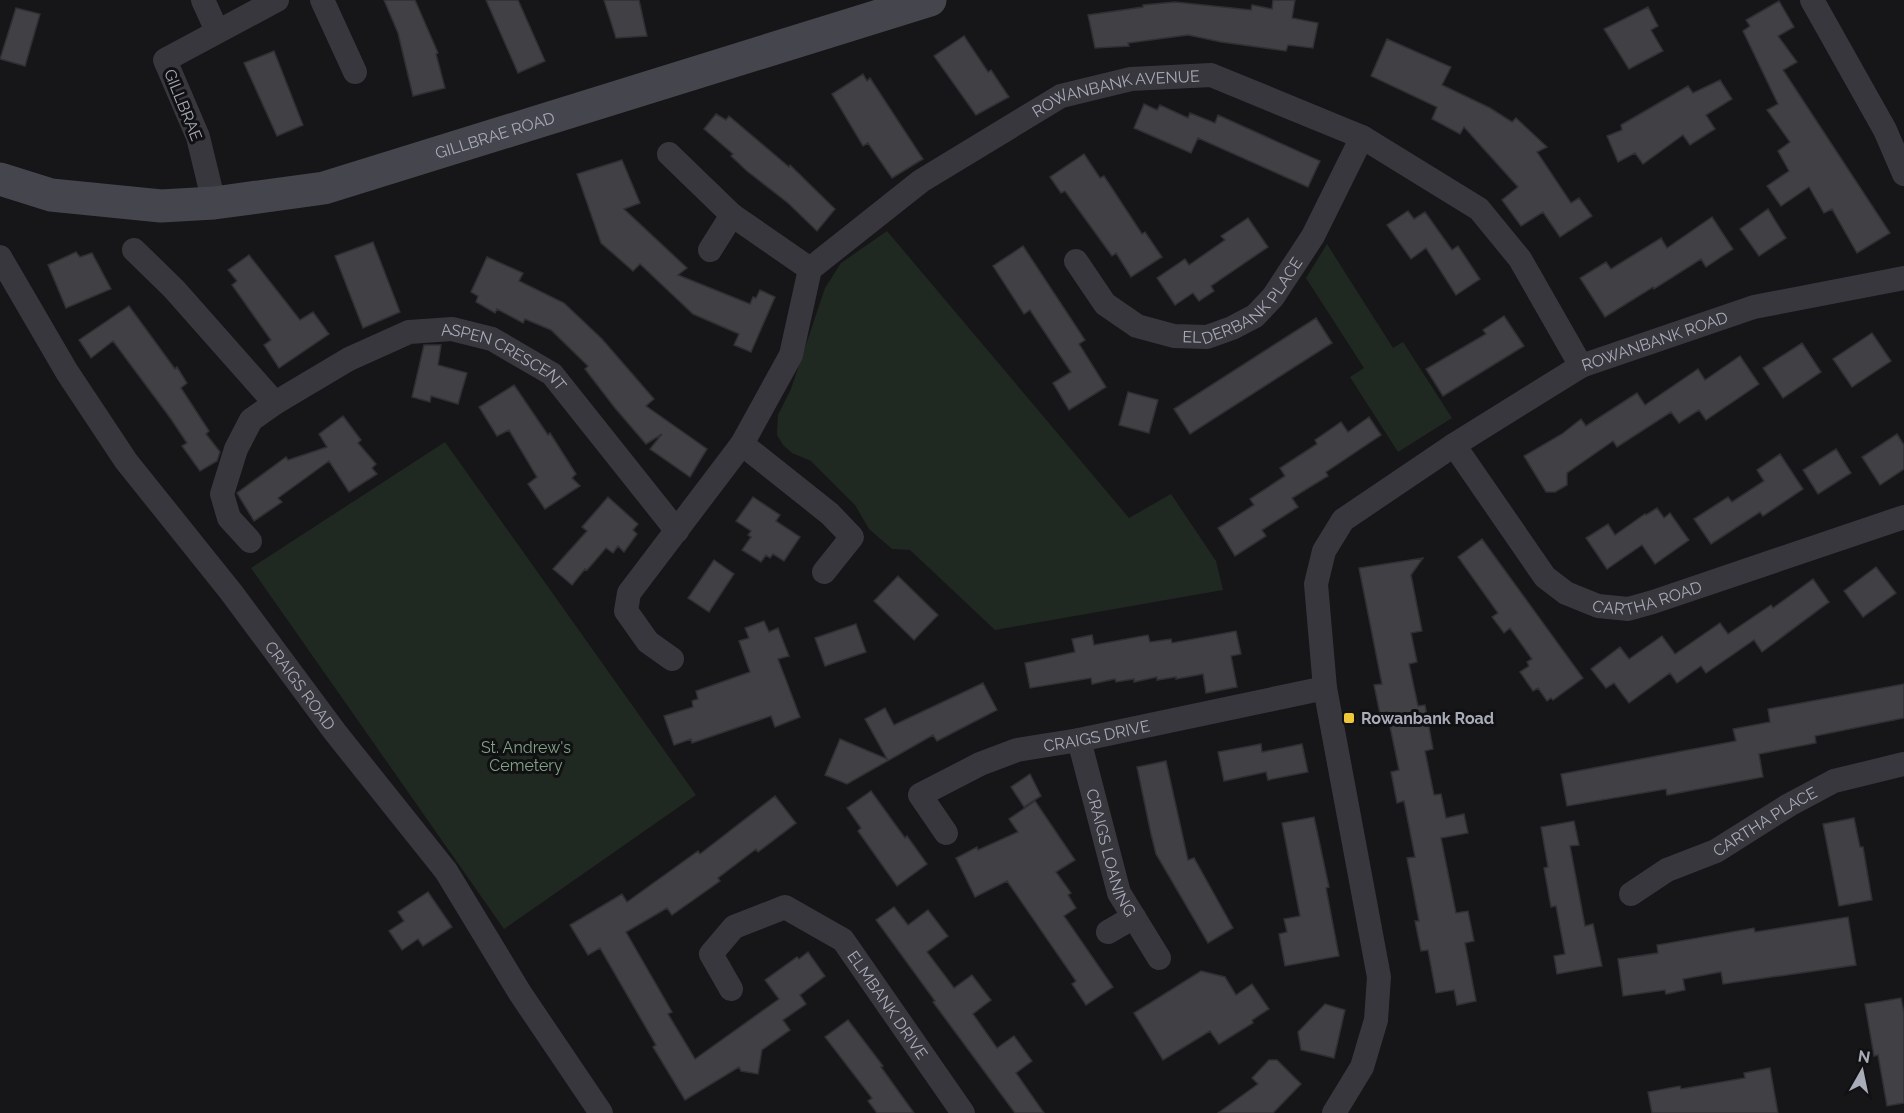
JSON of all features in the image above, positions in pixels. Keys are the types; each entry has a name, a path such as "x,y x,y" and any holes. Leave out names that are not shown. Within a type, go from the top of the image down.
{"street":[{"path":"203,0 217,31"},
{"name":"GILLBRAE","path":"214,203 198,137 165,60 277,0"},
{"path":"322,0 355,72"},
{"name":"GILLBRAE ROAD","path":"0,179 51,195 161,206 214,203 324,188 930,0"},
{"path":"1812,0 1885,130 1904,174"},
{"name":"ROWANBANK AVENUE","path":"810,269 921,181 1061,96 1131,79 1211,75 1362,137 1479,209 1520,259 1581,366"},
{"name":"ELDERBANK PLACE","path":"1076,261 1105,304 1137,326 1174,336 1207,337 1232,328 1255,316 1273,297 1313,237 1362,137"},
{"path":"669,154 732,215 810,269 791,355 742,444 629,593 626,612 648,642 672,658"},
{"path":"710,250 732,215"},
{"path":"134,250 174,290 275,403"},
{"name":"CRAIGS ROAD","path":"0,257 67,372 126,460 231,592 335,732 446,871 520,993 601,1113"},
{"name":"ROWANBANK ROAD","path":"1334,1113 1362,1067 1376,1020 1379,977 1325,688 1316,584 1324,551 1343,520 1454,445 1581,366 1754,307 1904,278"},
{"name":"ASPEN CRESCENT","path":"250,541 230,518 222,494 236,449 251,420 349,359 409,332 452,329 492,339 552,374 677,531"},
{"path":"742,444 830,514 852,537 824,572"},
{"name":"CARTHA ROAD","path":"1454,445 1545,577 1566,593 1598,606 1628,609 1653,602 1904,517"},
{"name":"CRAIGS DRIVE","path":"946,833 920,795 980,764 1017,750 1079,740 1325,688"},
{"name":"CRAIGS LOANING","path":"1079,740 1119,892 1159,958"},
{"name":"CARTHA PLACE","path":"1631,894 1667,870 1716,851 1789,805 1834,781 1904,764"},
{"name":"ELMBANK DRIVE","path":"731,989 711,954 735,927 785,907 843,940 963,1113"},
{"path":"1108,932 1134,917"}],"green space":[{"path":"887,231 1129,518 1171,494 1216,561 1223,590 995,630 910,550 892,549 869,529 855,505 811,461 792,453 783,445 777,435 778,415 791,389 825,288 841,263"},
{"path":"1327,244 1393,348 1403,342 1452,418 1398,452 1350,377 1364,368 1306,278"},
{"name":"St. Andrew's Cemetery","path":"445,442 696,795 504,929 251,568"}],"building":[{"path":"384,0 415,0 438,53 436,54 445,88 413,96 398,33"},
{"path":"486,0 518,0 545,61 518,73"},
{"path":"604,0 639,0 647,36 616,38"},
{"path":"1273,0 1295,0 1292,18 1318,23 1313,48 1288,45 1286,51 1188,35 1128,43 1129,46 1095,48 1088,15 1175,2 1251,10 1252,5 1272,9"},
{"path":"1779,1 1794,27 1778,36 1797,62 1783,70 1890,233 1857,253 1832,209 1824,213 1809,187 1781,206 1767,186 1789,171 1778,151 1790,142 1767,110 1778,104 1743,31 1750,26 1746,20"},
{"path":"1648,7 1658,26 1651,30 1663,51 1629,69 1604,29"},
{"path":"16,8 40,14 25,66 0,59"},
{"path":"964,36 988,72 991,70 1009,97 976,115 934,56"},
{"path":"1387,39 1451,67 1442,85 1490,108 1512,122 1516,118 1547,147 1537,152 1571,203 1579,198 1592,216 1560,237 1543,212 1521,226 1502,200 1518,187 1464,127 1460,134 1432,119 1437,107 1371,76"},
{"path":"274,51 303,125 277,136 244,63"},
{"path":"863,74 867,81 870,78 923,159 892,178 868,143 863,146 832,94"},
{"path":"1720,80 1732,99 1706,115 1715,129 1690,145 1683,135 1643,164 1635,153 1618,162 1607,136 1622,130 1621,125 1688,86 1693,93"},
{"path":"1144,104 1157,110 1160,105 1188,118 1190,113 1215,123 1218,115 1320,161 1308,187 1198,138 1191,153 1134,128"},
{"path":"716,114 726,120 729,116 789,167 790,165 835,209 817,231 788,203 747,171 731,156 733,154 704,129"},
{"path":"1084,154 1100,178 1104,176 1142,234 1145,232 1162,257 1131,277 1116,253 1112,256 1065,191 1061,193 1050,177"},
{"path":"622,160 640,203 624,209 687,268 678,275 750,304 760,290 775,297 751,352 734,345 739,334 693,314 640,264 633,271 601,243 577,174"},
{"path":"1768,209 1786,238 1759,256 1740,229"},
{"path":"1408,211 1414,219 1425,212 1452,250 1458,246 1480,279 1456,295 1426,248 1411,259 1387,225"},
{"path":"1712,217 1733,249 1706,267 1701,259 1605,317 1580,278 1606,262 1611,269 1661,238 1667,248"},
{"path":"1248,218 1268,247 1211,286 1214,291 1199,301 1193,293 1175,305 1157,278 1185,259 1189,265 1225,240 1221,236"},
{"path":"373,242 400,312 363,328 335,256"},
{"path":"1023,246 1085,340 1079,344 1106,387 1069,410 1053,383 1071,372 1030,310 1024,314 993,266"},
{"path":"76,252 80,257 92,253 111,289 66,308 48,265"},
{"path":"249,255 300,320 313,312 329,334 279,368 264,345 271,340 232,285 237,281 228,270"},
{"path":"487,257 523,273 519,281 564,303 602,339 654,399 646,406 707,449 690,477 650,449 662,434 646,444 585,369 588,366 551,330 525,319 523,323 497,309 495,313 476,302 478,296 471,292"},
{"path":"129,306 187,383 181,388 209,431 206,434 220,452 217,461 200,471 182,446 187,443 171,419 113,341 91,358 79,340"},
{"path":"1504,316 1524,346 1443,396 1426,369 1486,334 1483,330"},
{"path":"1316,318 1332,343 1190,434 1174,409"},
{"path":"1872,333 1891,361 1852,387 1833,359"},
{"path":"1802,343 1821,372 1783,398 1763,368"},
{"path":"424,345 441,345 438,365 467,373 458,404 431,396 430,402 412,397"},
{"path":"1740,356 1759,384 1706,420 1699,410 1679,423 1671,412 1617,447 1613,441 1567,473 1567,485 1555,492 1546,492 1524,456 1562,434 1581,419 1586,426 1637,393 1645,405 1698,369 1705,380"},
{"path":"514,385 548,435 550,433 576,474 572,478 580,486 545,509 528,484 537,477 509,430 497,436 479,407"},
{"path":"1128,392 1158,400 1149,433 1119,425"},
{"path":"343,416 361,440 358,443 376,464 372,468 377,474 349,492 329,461 278,498 282,502 254,521 237,493 286,457 288,460 327,447 319,434"},
{"path":"1369,417 1381,435 1326,472 1328,476 1292,498 1298,507 1262,530 1266,536 1235,556 1218,528 1254,505 1250,499 1285,476 1280,468 1317,444 1315,440 1341,422 1348,432"},
{"path":"1897,434 1904,445 1904,469 1880,485 1862,457"},
{"path":"1836,449 1851,473 1818,494 1803,470"},
{"path":"1780,454 1803,489 1763,516 1760,512 1711,544 1694,519 1728,497 1732,502 1764,481 1757,470"},
{"path":"608,497 638,524 633,530 637,534 624,552 618,546 613,553 606,548 572,585 553,569 587,531 582,527"},
{"path":"753,497 780,515 776,521 800,537 784,561 773,554 770,558 766,555 761,562 742,550 751,537 748,535 751,531 736,521"},
{"path":"1657,508 1664,518 1670,513 1689,540 1655,564 1642,545 1607,569 1586,538 1608,524 1615,535"},
{"path":"1482,539 1583,678 1553,700 1551,698 1547,701 1538,688 1533,691 1520,672 1529,666 1527,662 1532,659 1510,628 1504,633 1492,617 1498,613 1458,557"},
{"path":"1423,558 1411,575 1422,631 1411,633 1417,662 1409,664 1418,706 1425,705 1433,749 1425,751 1434,795 1441,794 1446,818 1464,814 1468,833 1441,838 1456,913 1468,911 1474,941 1465,943 1476,1001 1457,1005 1454,990 1436,993 1428,950 1421,951 1415,921 1419,921 1407,858 1415,857 1404,801 1397,803 1391,772 1399,770 1387,712 1380,714 1374,685 1382,684 1359,568"},
{"path":"714,560 734,574 709,612 688,598"},
{"path":"1876,567 1896,593 1863,617 1844,591"},
{"path":"898,576 938,615 914,640 874,601"},
{"path":"1813,579 1829,602 1762,652 1754,640 1706,673 1701,666 1677,683 1670,673 1629,703 1614,683 1606,688 1591,669 1620,647 1629,659 1662,636 1675,654 1720,623 1728,634 1771,605 1773,608"},
{"path":"764,621 769,632 778,628 789,656 778,659 800,717 775,727 771,716 692,743 691,739 674,745 664,716 693,707 692,701 698,699 696,691 750,672 739,641 749,638 745,628"},
{"path":"856,624 866,652 825,666 815,638"},
{"path":"1236,631 1241,654 1231,656 1237,687 1206,693 1203,674 1176,679 1176,677 1157,680 1157,677 1134,682 1134,679 1116,682 1115,679 1092,684 1091,678 1030,688 1025,663 1075,652 1072,639 1092,635 1094,645 1148,635 1150,642 1171,639 1172,643"},
{"path":"983,683 997,710 937,741 933,735 847,784 825,775 840,739 887,759 865,719 885,708 894,725"},
{"path":"1904,684 1904,718 1815,736 1816,743 1759,754 1763,777 1667,795 1666,789 1567,806 1561,774 1736,741 1733,729 1770,722 1768,709"},
{"path":"1261,744 1262,752 1302,744 1308,772 1268,780 1266,772 1224,781 1218,752"},
{"path":"1166,761 1188,860 1194,858 1233,928 1208,943 1156,854 1151,834 1137,767"},
{"path":"1030,774 1041,796 1024,807 1011,787"},
{"path":"871,791 927,864 897,886 858,831 861,828 847,808"},
{"path":"775,796 796,823 758,852 756,849 718,878 720,881 672,915 667,908 626,932 672,1012 668,1014 695,1059 779,999 765,980 797,957 799,959 808,952 825,976 800,995 806,1004 783,1020 790,1030 762,1050 758,1074 741,1071 739,1067 685,1100 653,1047 656,1045 600,948 588,955 570,925 622,894 627,902 698,851 700,854"},
{"path":"1035,801 1075,860 1056,872 1071,893 1068,895 1076,908 1064,916 1113,987 1086,1005 1072,984 1076,981 1007,881 975,897 956,858 977,847 978,850 1018,832 1009,819"},
{"path":"1314,817 1329,887 1326,888 1339,956 1285,966 1279,934 1287,932 1284,919 1300,916 1282,823"},
{"path":"1854,818 1860,847 1863,847 1872,900 1839,906 1823,824"},
{"path":"1574,821 1579,845 1570,846 1585,926 1593,924 1602,966 1557,974 1554,956 1565,954 1556,906 1551,907 1544,868 1548,867 1541,827"},
{"path":"428,892 452,927 423,946 418,939 402,950 389,931 404,921 398,912"},
{"path":"894,907 908,925 928,910 948,936 927,952 954,988 972,975 991,1000 973,1014 997,1048 1014,1036 1032,1061 1016,1073 1044,1113 1015,1113 933,1002 935,1001 876,920"},
{"path":"1848,917 1856,965 1723,984 1721,972 1683,979 1685,990 1666,994 1665,990 1623,996 1618,959 1658,953 1657,945 1754,928 1755,932"},
{"path":"1201,971 1225,977 1236,995 1252,984 1269,1009 1252,1020 1253,1023 1219,1044 1210,1031 1163,1060 1134,1013"},
{"path":"1901,998 1904,1013 1904,1103 1887,1106 1878,1055 1874,1056 1865,1004"},
{"path":"1325,1004 1345,1010 1334,1058 1301,1050 1298,1032"},
{"path":"848,1020 883,1066 881,1067 914,1113 877,1113 868,1101 872,1098 825,1037"},
{"path":"1269,1060 1277,1060 1301,1084 1273,1113 1218,1113 1258,1084 1252,1078"},
{"path":"1770,1068 1778,1113 1652,1113 1648,1092 1745,1078 1744,1073"}],"place":[{"name":"Rowanbank Road","path":"1349,718"}]}
